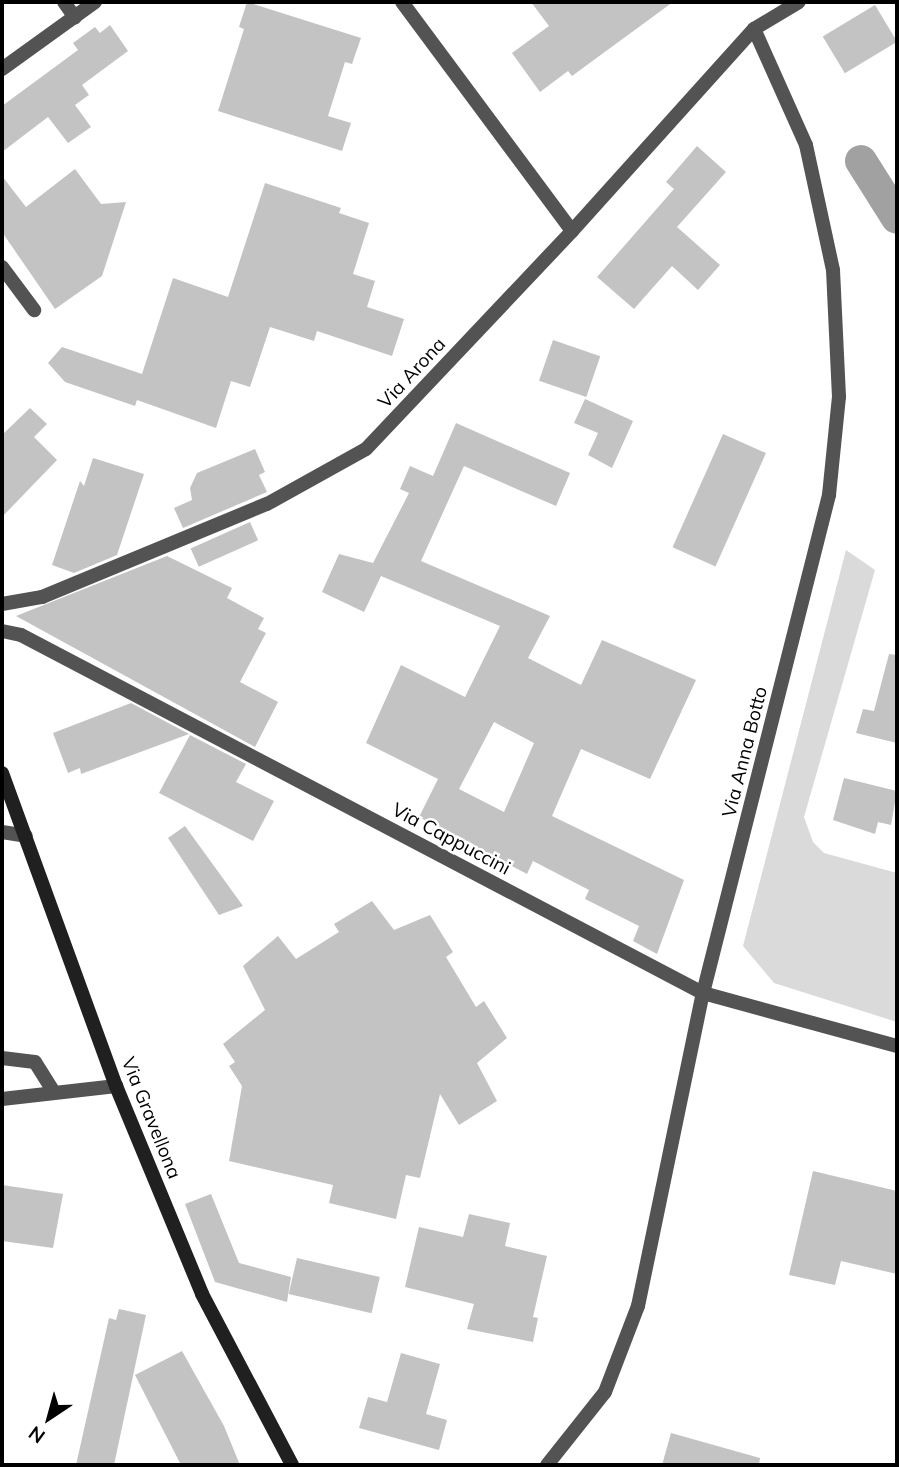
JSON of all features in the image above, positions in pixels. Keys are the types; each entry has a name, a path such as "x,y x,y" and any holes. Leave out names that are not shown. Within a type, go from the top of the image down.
{"street":[{"path":"64,2 75,18"},
{"path":"2,69 94,2"},
{"path":"402,2 572,231"},
{"name":"Via Arona","path":"2,604 42,597 267,505 366,449 572,231 754,29 799,2"},
{"name":"Via Anna Botto","path":"547,1465 605,1392 638,1306 703,993 829,495 839,397 833,270 806,145 754,29"},
{"path":"2,267 34,310"},
{"name":"Via Cappuccini","path":"2,631 33,641 703,993 897,1046"},
{"name":"Via Gravellona","path":"2,773 117,1086 202,1294 294,1465"},
{"path":"2,832 26,836"},
{"path":"2,1058 35,1062 54,1093"},
{"path":"2,1099 117,1086"}],"shaded area":[{"path":"846,550 875,570 804,817 813,842 824,853 897,873 897,1022 774,983 743,946"}],"building":[{"path":"247,2 361,38 352,64 345,62 328,116 351,123 342,151 218,111 244,29 239,27"},
{"path":"531,2 673,2 572,76 568,71 540,92 512,53 549,26"},
{"path":"875,5 897,42 845,73 823,36"},
{"path":"110,25 128,51 82,85 89,95 75,105 91,127 68,143 48,117 2,152 2,106 78,50 73,43 95,27 100,33"},
{"path":"697,146 726,172 677,227 720,265 698,290 672,266 634,309 597,277 674,189 666,182"},
{"path":"75,169 101,204 126,202 102,276 55,309 2,232 2,176 26,207"},
{"path":"265,183 341,208 339,213 369,223 353,274 375,281 367,307 404,319 392,356 317,331 314,341 270,327 250,387 231,381 216,428 137,400 135,406 65,382 48,363 62,347 142,374 173,278 228,297"},
{"path":"553,340 600,356 586,397 539,381"},
{"path":"585,399 633,421 612,468 588,455 598,433 574,423"},
{"path":"30,408 47,424 34,437 57,460 2,517 2,435"},
{"path":"456,423 570,473 556,506 464,466 421,561 550,616 528,658 581,685 602,640 696,680 650,779 581,749 552,816 684,880 657,954 633,941 639,926 585,899 589,890 533,861 527,874 419,817 438,779 366,743 401,665 465,697 500,626 381,576 364,612 322,592 339,554 373,563 409,493 400,489 410,466 433,476","holes":["494,722 534,743 504,812 459,789"]},
{"path":"723,434 766,453 716,566 673,547"},
{"path":"255,449 265,472 259,475 267,492 183,528 174,508 192,500 190,488 197,473"},
{"path":"93,458 144,474 117,555 74,573 52,565 80,481 84,486"},
{"path":"250,522 258,540 199,567 191,548"},
{"path":"167,556 232,588 227,598 264,618 258,629 266,633 240,682 278,702 255,747 16,616"},
{"path":"889,654 897,655 897,743 856,733 863,709 874,711"},
{"path":"131,703 189,734 81,774 80,768 68,773 53,733"},
{"path":"190,735 246,764 236,782 274,801 253,841 159,793"},
{"path":"844,778 897,791 891,825 878,822 875,834 833,820"},
{"path":"185,826 243,906 219,915 168,838"},
{"path":"372,901 394,930 430,915 453,952 446,957 476,1007 484,1001 507,1038 477,1063 497,1101 459,1125 440,1094 420,1178 406,1175 396,1219 329,1203 333,1185 229,1161 242,1086 229,1066 235,1062 223,1044 265,1010 243,966 278,936 296,959 339,932 334,924"},
{"path":"813,1171 897,1191 897,1274 841,1261 835,1285 789,1275"},
{"path":"2,1185 63,1194 53,1248 2,1241"},
{"path":"211,1194 239,1263 291,1277 287,1302 215,1282 185,1204"},
{"path":"469,1214 510,1223 505,1246 547,1256 533,1317 538,1318 533,1342 467,1329 474,1304 405,1287 419,1227 463,1237"},
{"path":"297,1258 380,1277 371,1313 289,1294"},
{"path":"119,1309 146,1315 114,1465 76,1465 109,1318 116,1320"},
{"path":"182,1351 224,1426 240,1465 181,1465 135,1375"},
{"path":"401,1353 440,1364 426,1414 447,1420 439,1450 359,1428 368,1397 387,1402"},
{"path":"671,1433 760,1458 759,1465 662,1465"}],"waterway":[{"path":"861,161 897,218"}]}
